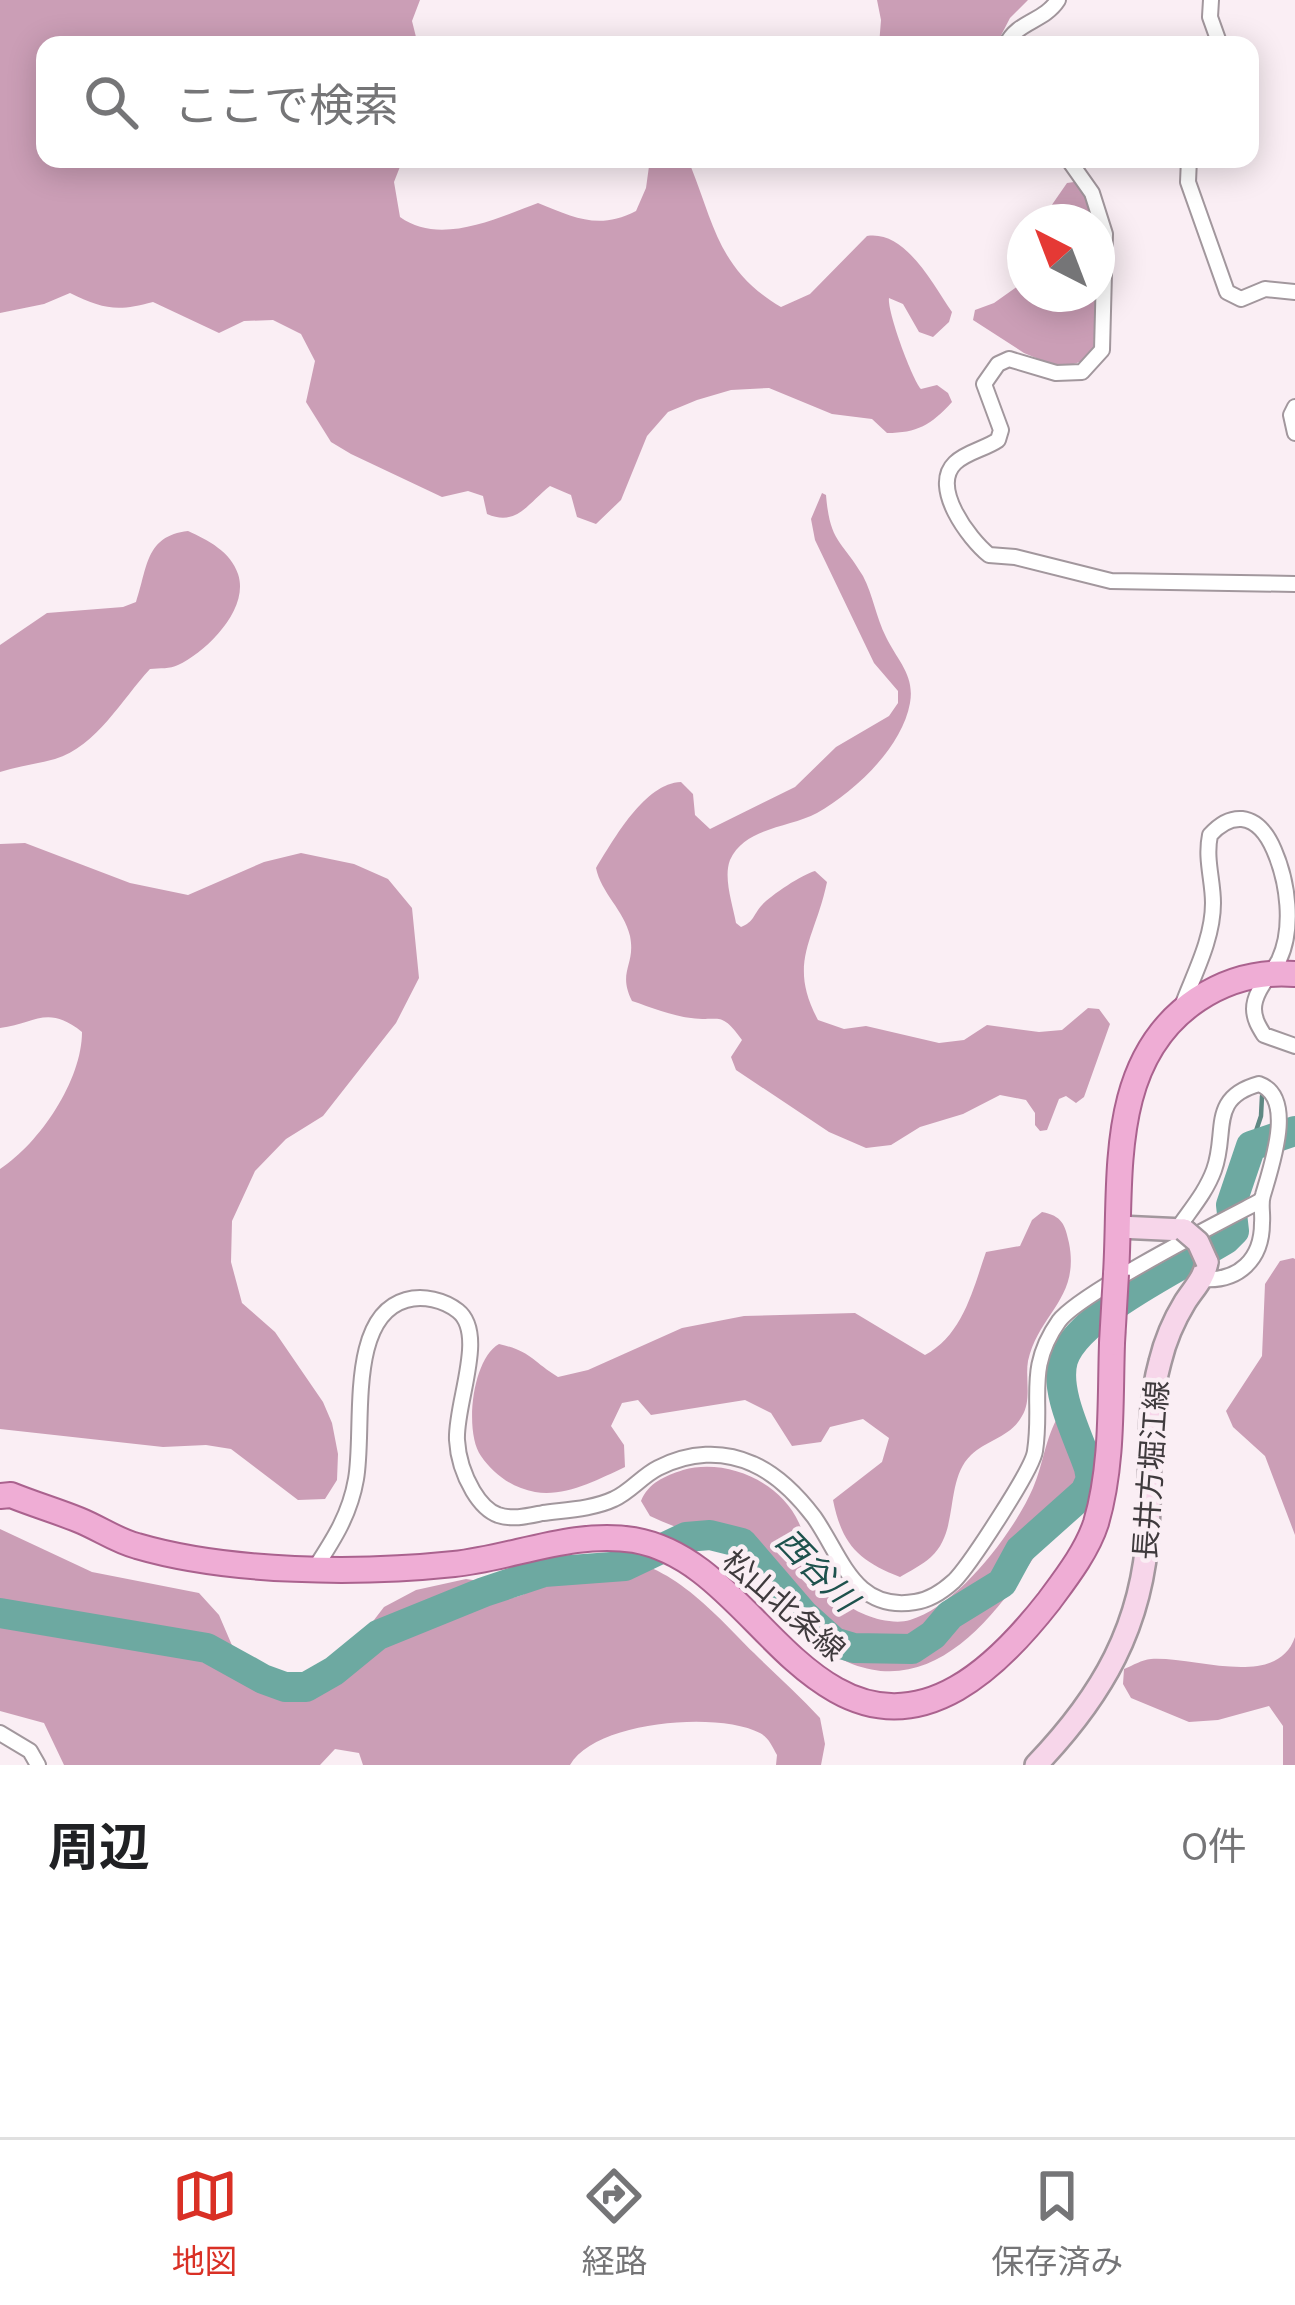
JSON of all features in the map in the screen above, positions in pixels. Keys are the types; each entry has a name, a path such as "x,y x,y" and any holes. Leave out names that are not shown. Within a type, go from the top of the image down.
{"main road":[{"name":"松山北条線","path":"0,1496 10,1495 80,1520 131,1545 184,1558 315,1568 458,1564 582,1540 632,1540 678,1555 701,1570 771,1641 840,1692 870,1702 901,1704 964,1687 1024,1633 1061,1585 1094,1530 1108,1471 1119,1153 1127,1109 1151,1046 1180,1011 1210,991 1283,973"},
{"path":"1119,1227 1181,1229 1198,1242 1205,1270"},
{"name":"長井方堀江線","path":"1036,1765 1105,1683 1126,1635 1141,1590 1145,1559 1150,1413 1160,1360 1180,1311 1205,1270"}],"street":[{"path":"1013,36 1021,25 1049,14 1058,0"},
{"path":"1211,0 1210,17 1217,36"},
{"path":"1074,168 1092,193 1105,234 1102,350 1082,372 1056,373 1009,359 990,372 984,383 1001,430 998,440 957,460 949,472 947,496 953,509 988,555 1015,556 1111,581 1295,584"},
{"path":"1189,168 1188,182 1227,292 1241,299 1265,289 1295,292"},
{"path":"1295,406 1291,415 1295,433"},
{"path":"1180,1011 1208,938 1213,903 1210,835 1226,822 1242,819 1258,825 1268,837 1285,878 1288,902 1283,973 1257,997 1257,1024 1264,1035 1295,1046"},
{"path":"1181,1229 1216,1166 1225,1106 1233,1095 1259,1084 1269,1086 1286,1100 1292,1129 1260,1201 1261,1239 1246,1268 1219,1280 1205,1270"},
{"path":"315,1568 346,1519 357,1478 367,1341 378,1316 400,1301 416,1298 439,1300 470,1323 472,1341 461,1387 457,1438 462,1472 478,1500 494,1514 514,1518 613,1500 660,1467 702,1454 731,1454 793,1491 830,1542 846,1574 866,1596 916,1603 936,1595 970,1561 1035,1456 1035,1374 1039,1355 1062,1318 1260,1201"},
{"path":"0,1733 30,1751 38,1765"}],"shaded area":[{"path":"0,0 420,0 412,21 416,36 36,36 36,168 399,168 394,182 400,217 416,225 450,229 487,222 538,203 587,220 623,217 636,211 649,168 691,168 732,263 781,307 810,294 867,236 881,236 906,250 952,312 949,322 933,337 919,332 903,304 889,298 896,330 921,389 937,385 952,402 923,426 887,433 872,419 832,414 769,388 731,390 668,412 647,436 621,500 596,524 577,517 571,495 550,486 522,511 506,518 487,514 483,496 468,491 442,497 331,442 306,402 315,361 301,334 273,320 244,321 219,333 153,302 110,307 70,293 0,313"},
{"path":"877,0 1028,0 1001,36 880,36"},
{"path":"1074,182 1089,204 1052,204 1067,183"},
{"path":"1007,294 1007,312 1102,312 1090,359 1060,368 1024,353 973,320 975,310"},
{"path":"822,493 834,532 863,576 908,676 910,703 887,752 846,793 817,813 757,835 737,849 728,875 736,923 741,927 748,923 766,901 810,873 815,871 827,882 806,951 805,982 818,1020 844,1029 866,1026 939,1043 964,1040 987,1025 1062,1030 1088,1008 1099,1009 1110,1024 1084,1097 1076,1103 1066,1096 1059,1099 1047,1130 1040,1131 1035,1125 1035,1113 1026,1100 1000,1095 963,1114 920,1127 891,1145 866,1148 829,1132 736,1070 731,1057 742,1040 724,1021 661,1011 632,1001 628,991 630,936 596,868 643,802 681,782 693,794 695,815 710,829 795,787 836,747 889,716 898,703 898,691 874,663 815,540 811,519"},
{"path":"188,531 224,553 238,574 238,601 223,628 189,659 150,669 84,744 55,759 0,772 0,645 47,613 136,602 156,546"},
{"path":"25,843 130,883 188,895 264,862 301,853 354,864 388,879 412,908 419,978 396,1023 323,1116 286,1139 255,1171 232,1221 231,1262 242,1303 275,1332 332,1423 337,1480 325,1499 298,1500 231,1449 163,1447 0,1429 0,1169 30,1143 56,1109 75,1070 82,1032 50,1017 0,1028 0,844"},
{"path":"1042,1212 1064,1226 1071,1262 1064,1292 1033,1344 1025,1410 1012,1429 971,1455 957,1478 940,1546 900,1577 854,1549 833,1500 882,1462 889,1438 863,1419 830,1427 821,1442 792,1446 771,1413 745,1400 651,1415 638,1400 622,1403 611,1426 624,1445 625,1467 581,1486 547,1493 505,1480 486,1463 476,1445 472,1414 477,1380 482,1364 499,1344 525,1353 558,1377 588,1370 682,1328 744,1316 855,1313 925,1355 958,1323 986,1252 1020,1246 1032,1220"},
{"path":"1293,1258 1295,1535 1265,1456 1233,1427 1226,1411 1262,1356 1265,1284 1280,1261"},
{"path":"1062,1411 1071,1411 1083,1436 1081,1465 1064,1508 1012,1589 986,1620 957,1646 925,1664 891,1671 853,1664 803,1632 741,1559 650,1516 641,1501 653,1485 683,1470 717,1467 750,1476 790,1508 822,1577 839,1599 871,1617 905,1621 928,1612 965,1584 1013,1525 1033,1488"},
{"path":"0,1529 92,1572 199,1593 219,1615 234,1650 266,1672 308,1680 347,1655 384,1607 416,1590 466,1579 493,1583 512,1598 528,1592 555,1568 587,1559 643,1564 712,1611 820,1718 825,1744 821,1765 776,1765 777,1755 760,1733 741,1726 688,1722 604,1738 570,1765 363,1765 359,1753 335,1749 320,1765 64,1765 44,1723 0,1711"},
{"path":"1295,1637 1295,1765 1283,1765 1283,1726 1269,1706 1218,1720 1189,1722 1131,1698 1123,1684 1124,1669 1151,1659 1232,1667 1271,1662 1285,1653"}],"waterway":[{"path":"1251,1146 1262,1096"},
{"name":"西谷川","path":"0,1613 207,1648 263,1679 285,1687 306,1687 378,1635 484,1592 544,1572 625,1566 686,1537 710,1535 742,1543 834,1642 854,1648 912,1649 950,1615 1002,1583 1020,1550 1085,1492 1091,1479 1089,1468 1062,1386 1063,1360 1072,1343 1110,1309 1226,1239 1234,1231 1231,1205 1251,1146 1295,1131"}]}
